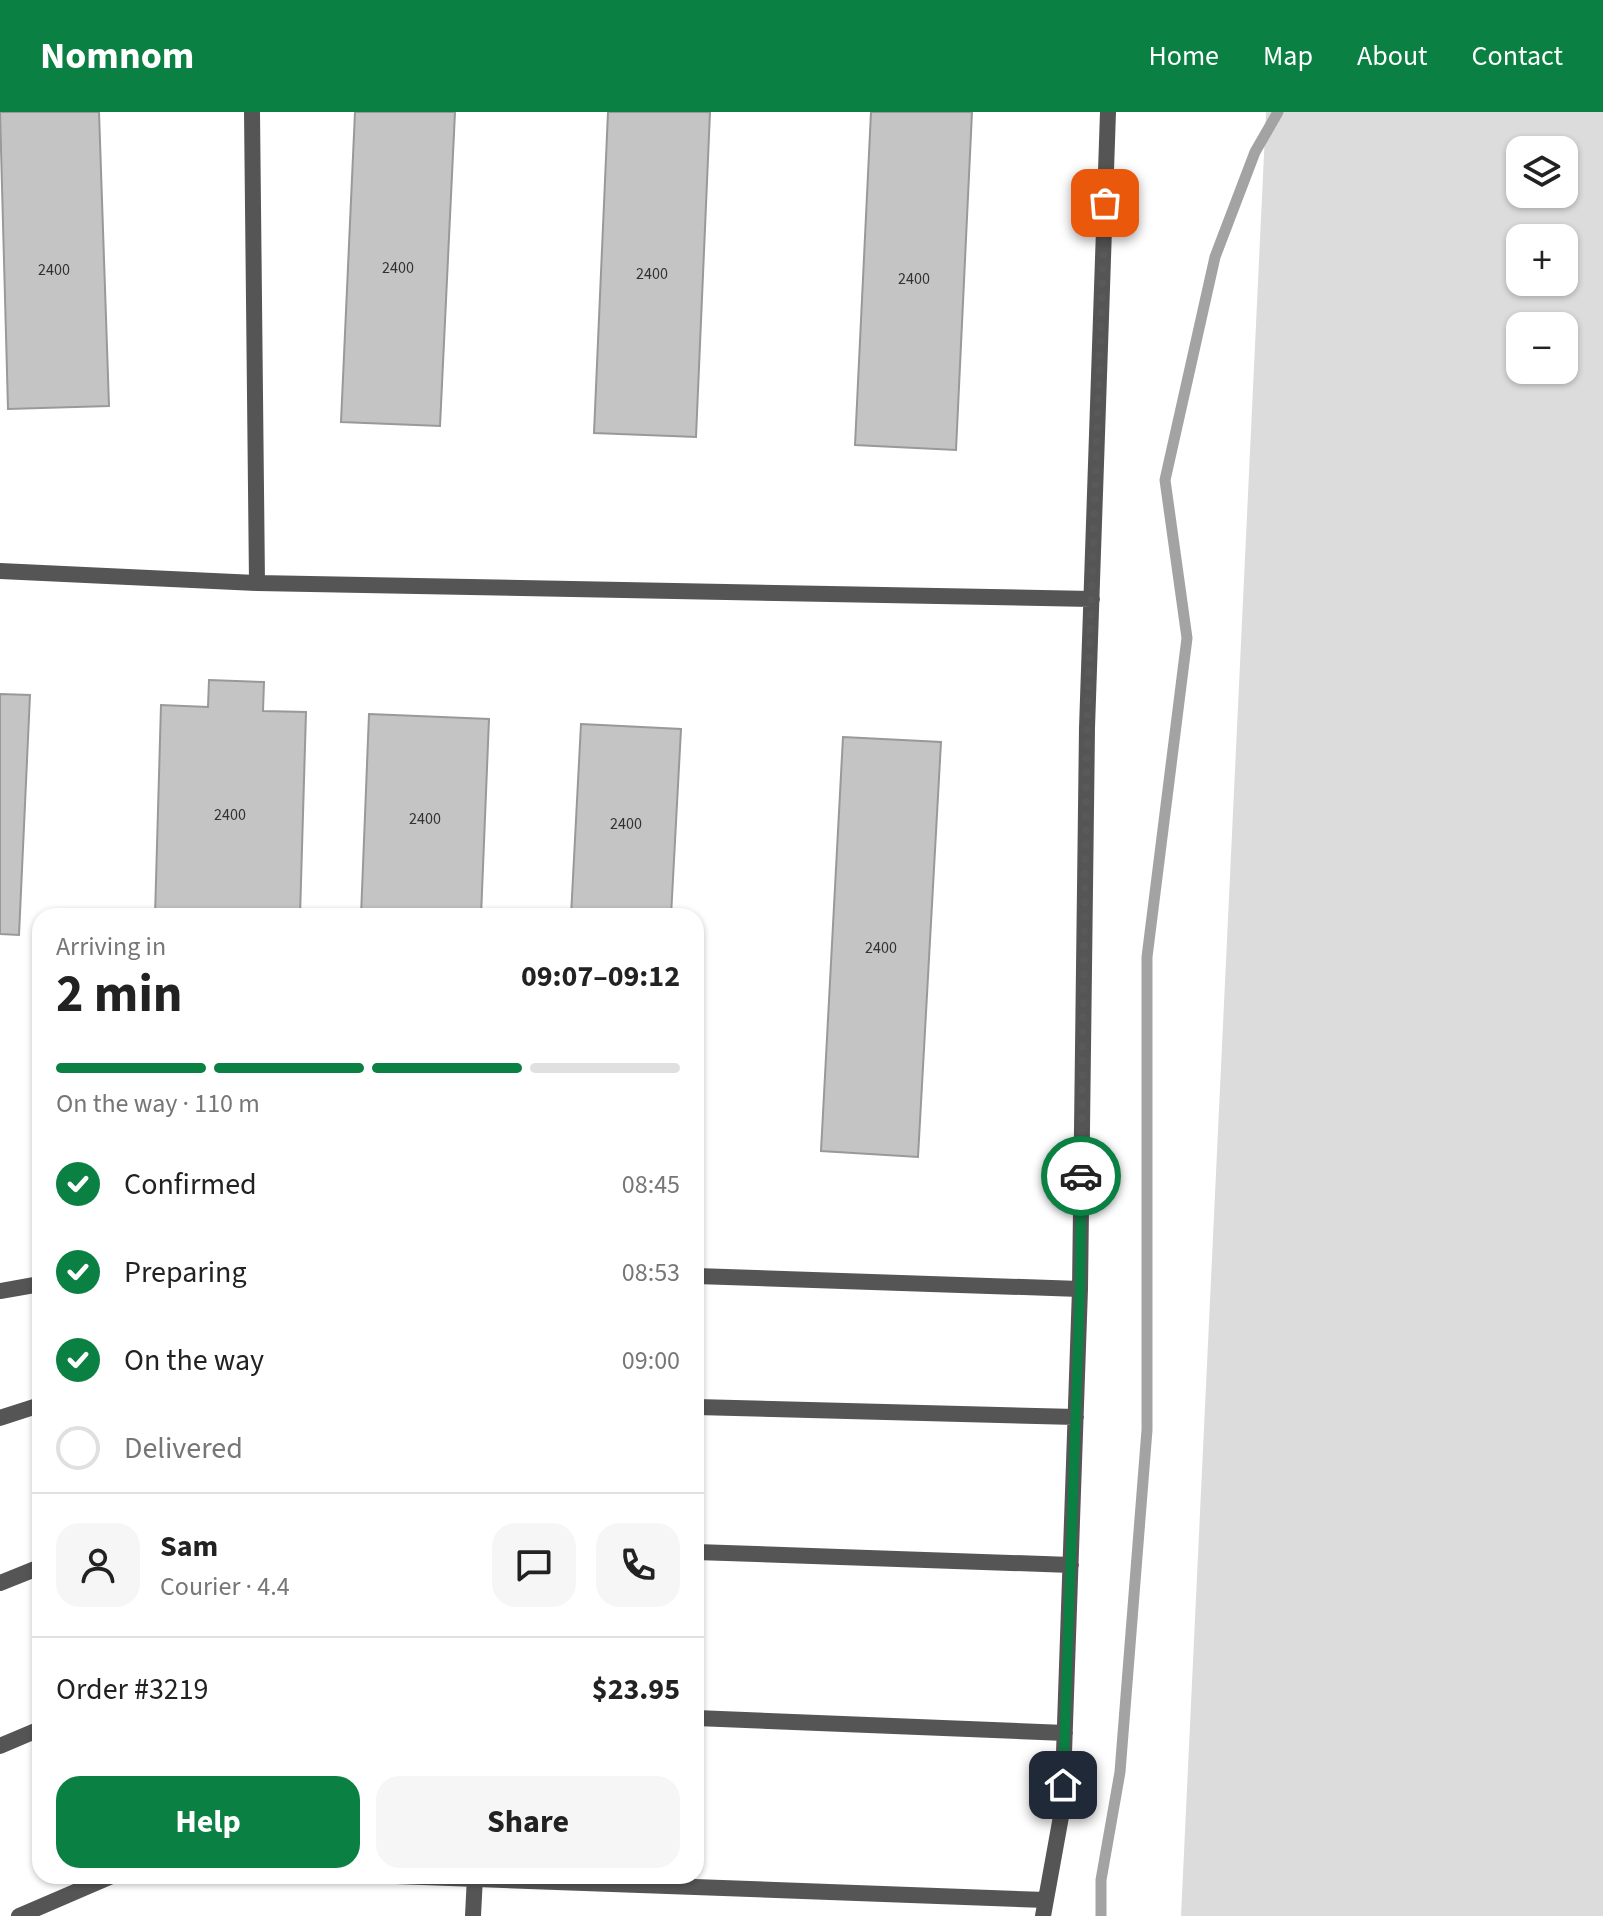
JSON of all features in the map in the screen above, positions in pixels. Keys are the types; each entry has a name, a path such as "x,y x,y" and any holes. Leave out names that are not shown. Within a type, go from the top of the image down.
{"lane":[{"path":"252,112 257,583"},
{"path":"589,1884 1044,1908 1062,1811 1071,1565 1080,1289 1087,728 1108,112"},
{"path":"0,571 257,583 1092,599"},
{"path":"704,1276 1080,1289"},
{"path":"0,1291 32,1285"},
{"path":"704,1407 1076,1417"},
{"path":"0,1418 32,1408"},
{"path":"704,1552 1071,1565"},
{"path":"0,1583 32,1570"},
{"path":"704,1718 1065,1733"},
{"path":"0,1746 32,1732"},
{"path":"19,1916 93,1884"},
{"path":"473,1916 475,1884"}],"shaded area":[{"path":"1266,112 1603,112 1603,1916 1181,1916"}],"building":[{"path":"0,112 99,112 109,406 8,409"},
{"path":"355,112 455,112 440,426 341,422"},
{"path":"608,112 710,112 696,437 594,433"},
{"path":"871,112 972,112 956,450 855,445"},
{"path":"209,680 264,682 263,711 306,712 300,908 155,908 161,705 208,707"},
{"path":"0,694 30,695 19,935 0,934"},
{"path":"369,714 489,719 481,908 361,908"},
{"path":"581,724 681,729 671,908 571,908"},
{"path":"843,737 941,742 918,1157 821,1151"}],"waterway":[{"path":"1101,1916 1101,1880 1120,1772 1147,1430 1147,957 1187,638 1165,480 1215,257 1255,152 1278,112"}],"way so far":[{"path":"1081,1176 1087,728 1105,203"}],"route":[{"path":"1063,1785 1081,1176"}]}
